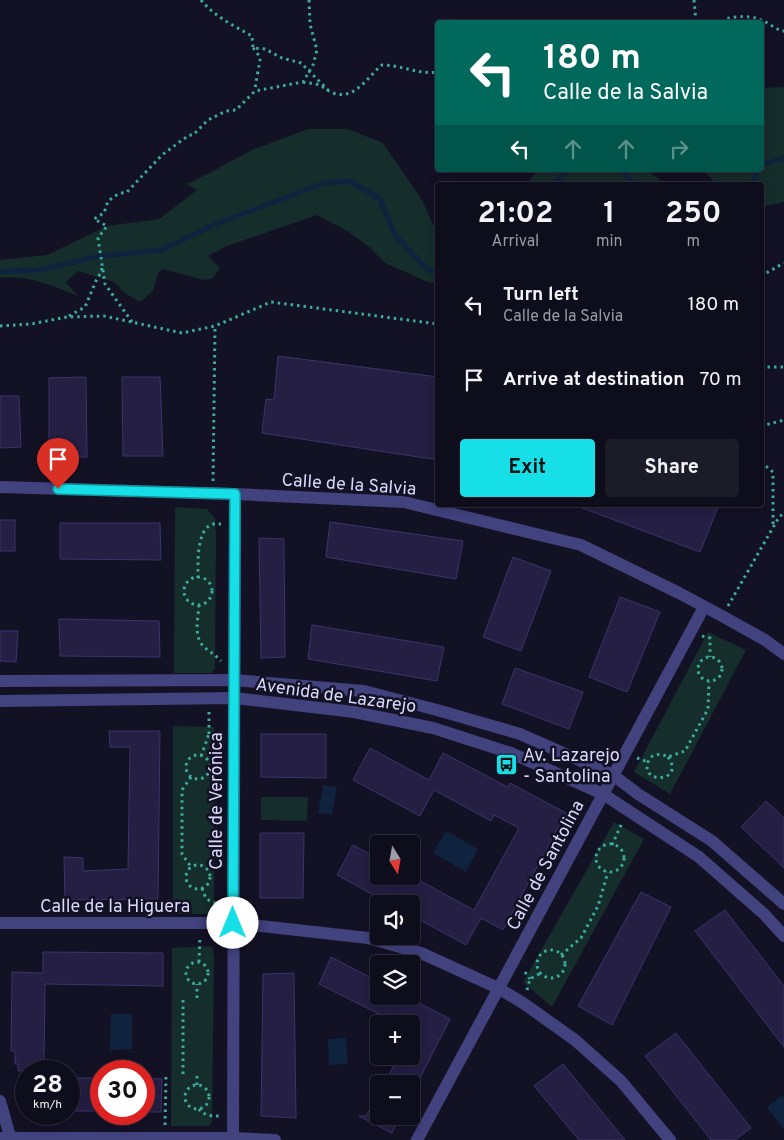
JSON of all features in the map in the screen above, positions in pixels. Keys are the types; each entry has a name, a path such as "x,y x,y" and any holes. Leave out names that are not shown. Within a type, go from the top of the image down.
{"street":[{"name":"Calle de la Salvia","path":"0,487 235,494 404,502 581,545 722,616 765,640 784,654"},
{"name":"Calle de Verónica","path":"233,1138 235,494"},
{"name":"Calle de Santolina","path":"417,1140 704,607"},
{"name":"Avenida de Lazarejo","path":"0,681 234,680 364,691 520,734 613,775 638,794 712,841 784,904"},
{"name":"Avenida de Lazarejo","path":"0,701 234,698 354,712 433,728 511,753 603,794 699,857 764,914 784,936"},
{"name":"Calle de la Higuera","path":"0,923 233,923 368,938 421,953 498,988 523,1003 575,1040 621,1081 670,1140"},
{"path":"0,1101 7,1139 233,1138 275,1140"}],"path":[{"path":"201,0 208,8 238,29 252,36 253,48 259,56 260,62 255,91"},
{"path":"303,82 313,65 317,50 310,24 309,0"},
{"path":"694,0 696,20"},
{"path":"724,20 726,18 747,16 762,20"},
{"path":"764,21 784,31"},
{"path":"253,48 265,49 282,58 301,63 328,90"},
{"path":"132,322 105,284 98,238 107,226 94,219 104,213 108,201 118,194 127,192 162,155 194,134 208,120 226,111 236,110 255,91 303,82 317,84 334,93 352,92 360,87 382,65 394,65 428,73 435,72"},
{"path":"764,274 784,263"},
{"path":"67,317 86,307 101,272 102,265"},
{"path":"0,326 31,324 67,317 104,316 182,333 215,326 271,302 435,324"},
{"path":"212,494 215,326"},
{"path":"764,367 784,367"},
{"path":"764,425 784,420"},
{"path":"764,464 773,472 773,526"},
{"path":"722,616 779,516 784,513"},
{"path":"198,578 198,548 206,530 213,524 234,524"},
{"path":"198,578 207,581 212,590 209,600 202,605 189,602 184,594 184,589 189,581 198,578"},
{"path":"198,605 197,637 204,647 221,661 234,661"},
{"path":"690,633 710,638 710,657"},
{"path":"710,657 719,661 722,665 722,670 718,679 709,682 701,678 698,674 698,669 702,660 710,657"},
{"path":"668,757 685,751 708,709 709,682"},
{"path":"201,756 209,734 208,698"},
{"path":"209,734 234,734"},
{"path":"660,754 668,757 672,766 672,771 669,775 660,779 651,775 648,771 648,762 651,758 660,754"},
{"path":"201,756 207,759 210,769 202,779 194,779 186,771 186,764 191,757 201,756"},
{"path":"191,777 182,790 182,854 191,867"},
{"path":"607,845 617,846 621,850 624,860 618,869 608,872 599,867 596,862 596,856 602,847 607,845"},
{"path":"194,865 202,865 209,872 208,884 202,888 195,888 188,884 186,877 188,869 194,865"},
{"path":"561,955 581,938 598,906 608,872"},
{"path":"202,888 204,895 214,903 234,903"},
{"path":"199,962 200,923"},
{"path":"551,950 561,955 564,959 563,970 556,977 545,977 538,969 538,958 541,954 551,950"},
{"path":"199,962 206,966 209,974 204,982 197,984 189,981 186,971 192,963 199,962"},
{"path":"525,972 530,979"},
{"path":"523,1003 530,979 541,973"},
{"path":"197,984 197,998"},
{"path":"182,1074 183,999"},
{"path":"165,1138 166,1074"},
{"path":"196,1085 197,1074"},
{"path":"196,1085 205,1088 209,1096 206,1104 194,1109 190,1107 186,1100 186,1092 196,1085"},
{"path":"199,1108 202,1113 212,1116 233,1116"}],"green space":[{"path":"784,87 784,202 764,206 764,182 713,182 713,180 704,172 764,172 764,88"},
{"path":"308,129 348,129 383,143 422,200 435,227 435,282 430,283 385,263 369,247 347,231 317,215 227,246 208,256 220,268 212,279 204,280 163,269 158,273 153,291 140,302 126,294 114,282 78,271 66,282 78,296 30,279 0,278 0,260 47,255 107,226 159,219 197,190 187,184 252,150"},
{"path":"537,172 650,172 662,182 615,182 528,182"},
{"path":"175,507 207,509 215,518 215,668 211,673 174,673"},
{"path":"708,632 746,650 670,794 634,772"},
{"path":"173,726 214,727 214,905 213,910 209,914 173,914"},
{"path":"261,797 308,797 307,821 261,820"},
{"path":"614,822 644,839 552,1007 523,982"},
{"path":"210,946 213,949 214,956 212,1122 209,1126 171,1126 172,948"}],"water":[{"path":"323,785 337,787 332,815 318,813"},
{"path":"446,831 478,849 466,872 433,853"},
{"path":"111,1014 132,1014 132,1049 110,1050"},
{"path":"346,1038 348,1064 329,1065 328,1039"},
{"path":"782,1095 784,1097 784,1130 767,1107"}],"building":[{"path":"278,356 435,377 435,460 262,433 266,399 274,400"},
{"path":"86,377 87,457 49,458 49,378"},
{"path":"122,377 160,377 163,456 123,456"},
{"path":"0,396 19,396 21,447 0,448"},
{"path":"580,507 718,507 700,552"},
{"path":"0,520 15,520 15,551 0,551"},
{"path":"330,522 463,541 456,579 326,557"},
{"path":"60,523 160,523 161,560 60,559"},
{"path":"259,538 284,539 285,657 261,658"},
{"path":"513,557 551,571 521,651 483,637"},
{"path":"620,597 660,612 627,692 589,677"},
{"path":"59,619 159,621 160,657 60,656"},
{"path":"312,625 444,647 437,681 308,659"},
{"path":"0,631 18,631 16,662 0,661"},
{"path":"515,668 583,692 569,729 502,704"},
{"path":"109,731 160,731 158,899 65,900 64,857 83,858 83,871 128,869 130,747 110,747"},
{"path":"261,734 326,734 326,778 261,777"},
{"path":"370,748 429,780 443,753 508,787 510,783 566,813 503,930 481,918 466,945 420,920 420,895 374,895 337,875 353,845 370,854 370,885 420,885 420,881 474,910 519,828 494,815 491,821 434,790 420,816 353,780"},
{"path":"766,801 784,818 784,868 741,827"},
{"path":"260,833 304,833 303,898 260,898"},
{"path":"641,892 671,907 612,1025 578,1006"},
{"path":"725,910 784,986 784,1047 695,931"},
{"path":"43,952 163,953 163,986 45,984 44,1060 15,1060 15,1051 11,1051 12,972 43,973"},
{"path":"331,957 370,977 370,1005 420,1005 420,1003 450,1019 420,1078 420,1075 389,1075 394,1065 420,1065 420,1015 381,1015 319,984"},
{"path":"294,973 296,1118 261,1116 263,974"},
{"path":"676,1033 751,1128 735,1140 711,1140 645,1056"},
{"path":"563,1064 625,1140 579,1140 534,1086"},
{"path":"80,1078 90,1078 90,1111 80,1111"},
{"path":"155,1079 162,1079 161,1112 155,1112"},
{"path":"370,1109 370,1122 359,1116 366,1116"},
{"path":"376,1125 396,1125 392,1133"}],"waterway":[{"path":"764,164 784,158"},
{"path":"554,182 566,172"},
{"path":"624,172 632,182"},
{"path":"753,182 756,172"},
{"path":"0,272 39,270 100,256 162,250 216,224 324,183 350,181 380,199 395,235 429,271 435,270"}],"place":[{"name":"Av. Lazarejo - Santolina","path":"507,765"}],"route":[{"path":"58,489 235,494 233,923"}]}
